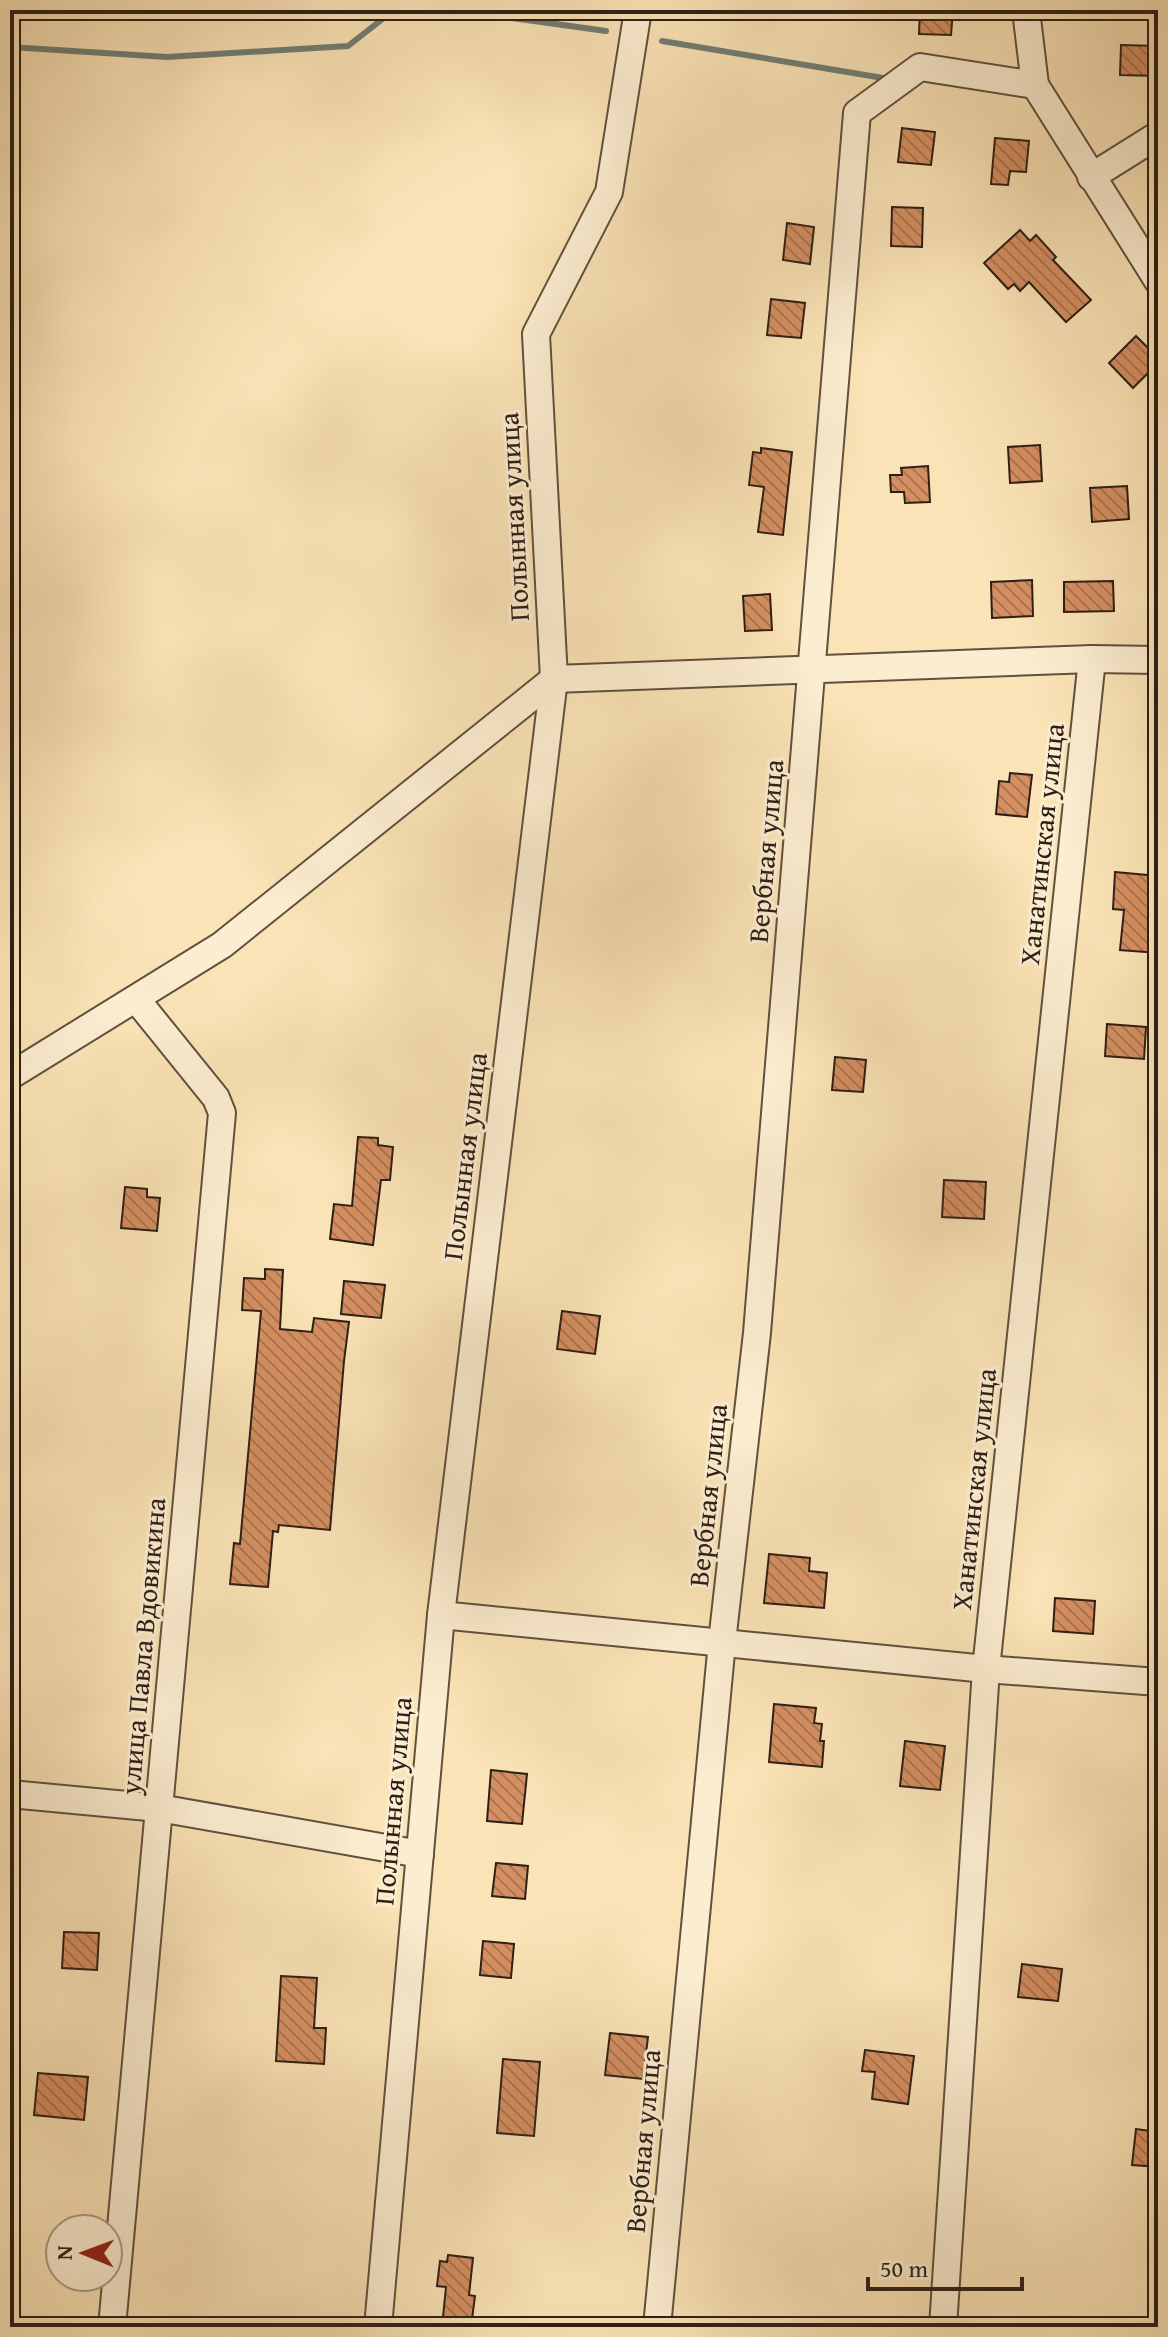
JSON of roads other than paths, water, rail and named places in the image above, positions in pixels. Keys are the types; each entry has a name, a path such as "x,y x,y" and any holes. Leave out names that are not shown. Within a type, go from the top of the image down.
{"street":[{"name":"Полынная улица","path":"378,2327 441,1615 554,679 536,334 609,192 638,10"},
{"path":"1026,10 1035,85 1158,281"},
{"name":"Вербная улица","path":"657,2327 722,1642 757,1333 857,113 920,67 1035,85"},
{"path":"1091,177 1158,135"},
{"path":"10,1076 222,945 554,679 1092,659 1158,660"},
{"name":"Ханатинская улица","path":"943,2327 986,1669 1092,659"},
{"name":"улица Павла Вдовикина","path":"112,2327 222,1113 216,1098 136,999"},
{"path":"441,1615 986,1669 1158,1682"},
{"path":"10,1794 159,1808 420,1854"}],"waterway":[{"path":"10,47 167,57 348,46 394,10"},
{"path":"455,10 606,31"},
{"path":"662,41 889,79"}]}
